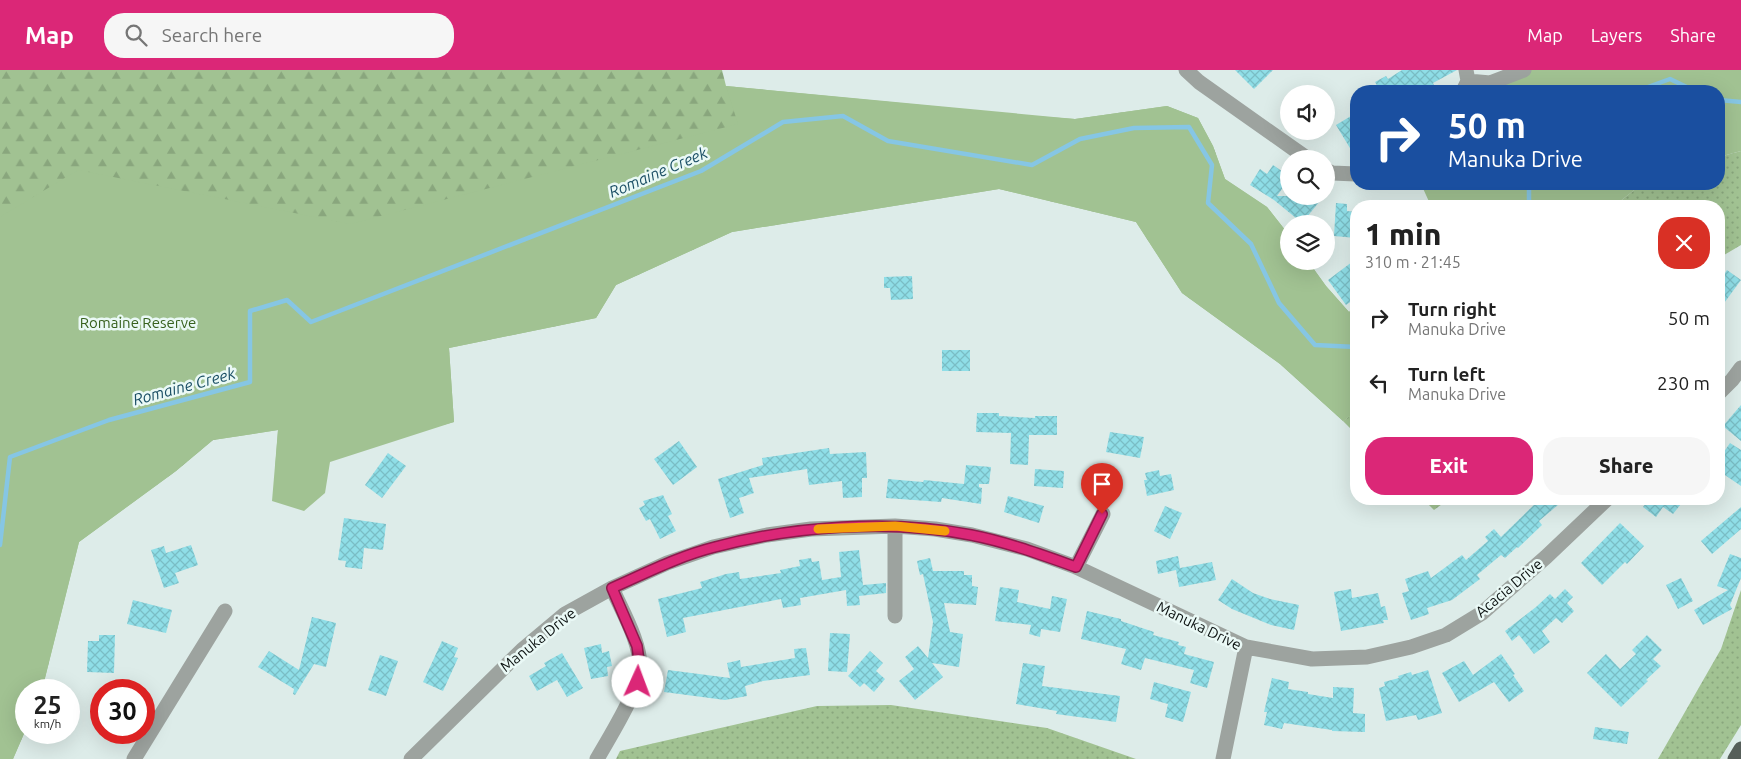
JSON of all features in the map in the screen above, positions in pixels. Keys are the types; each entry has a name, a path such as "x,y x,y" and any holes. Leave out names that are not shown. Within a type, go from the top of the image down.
{"highway":[{"path":"1734,759 1741,749"}],"street":[{"path":"1186,70 1199,82 1295,150"},
{"path":"1466,81 1490,83 1524,70"},
{"path":"1335,173 1350,174"},
{"path":"1725,387 1741,368"},
{"name":"Acacia Drive","path":"1246,647 1312,660 1367,657 1411,647 1446,634 1482,613 1601,505"},
{"path":"1076,567 1102,514"},
{"path":"895,526 895,616"},
{"name":"Manuka Drive","path":"411,759 522,650 565,614 612,588 676,560 713,547 767,535 811,529 895,526 935,529 972,535 1027,549 1076,567 1246,647 1223,759"},
{"path":"597,759 638,682 640,668 637,646 612,588"},
{"path":"134,759 225,611"}],"green space":[{"name":"Romaine Reserve","path":"0,70 722,70 726,86 1034,116 1075,119 1167,106 1198,118 1213,146 1225,179 1267,207 1280,224 1280,270 1314,270 1326,286 1350,311 1350,416 1343,421 1280,364 1182,293 1136,222 999,189 732,232 616,285 596,318 449,348 454,422 275,469 278,430 213,440 176,471 79,542 45,679 15,679 15,744 20,744 13,759 0,759"},
{"path":"1523,70 1741,70 1741,151 1725,155 1725,85 1485,85"},
{"name":"Romaine Reserve","path":"726,86 1075,119 1167,106 1198,118 1213,146 1225,179 1267,207 1280,224 1280,270 1314,270 1326,286 1350,311 1350,416 1343,421 1280,364 1182,293 1136,222 999,189 732,232 616,285 596,318 449,348 454,422 330,462 325,493 304,511 272,501 278,430 213,440 176,471 79,542 45,679 15,679 15,744 20,744 13,759 0,759 0,217 78,170 350,224 738,124"},
{"path":"1741,151 1741,245 1725,254 1725,200 1622,200 1634,190 1725,190 1725,155"},
{"path":"1424,190 1634,190 1622,200 1428,200"},
{"path":"1350,416 1350,428 1343,421"},
{"path":"1429,505 1441,505 1434,510"},
{"path":"1741,590 1741,725 1720,759 1658,759 1721,649"},
{"path":"891,705 1047,728 1136,759 616,759 620,751 817,706"}],"building":[{"path":"1235,70 1273,70 1254,89"},
{"path":"1402,70 1457,70 1433,83 1434,85 1377,85 1375,82 1386,76 1388,79"},
{"path":"1350,117 1350,148 1336,125"},
{"path":"1273,165 1280,170 1280,192 1277,196 1280,196 1280,205 1250,185 1260,169 1267,174"},
{"path":"1336,203 1347,204 1347,211 1350,211 1350,237 1335,236"},
{"path":"1280,205 1317,205 1309,215 1292,215"},
{"path":"1350,264 1350,302 1346,305 1328,280"},
{"path":"1727,270 1741,280 1725,302 1725,273"},
{"path":"912,276 913,299 891,300 890,288 884,288 884,277"},
{"path":"942,350 970,350 970,371 942,371"},
{"path":"1741,405 1741,441 1725,428 1725,424"},
{"path":"977,413 999,413 999,416 1035,418 1035,416 1057,416 1057,435 1029,435 1028,465 1010,464 1011,433 976,432"},
{"path":"1110,432 1144,437 1140,458 1106,452"},
{"path":"679,441 697,467 673,485 654,459"},
{"path":"1730,443 1741,450 1741,486 1725,475 1725,450"},
{"path":"829,448 830,454 866,452 867,478 862,478 862,497 843,498 842,481 809,485 807,469 749,478 754,493 739,498 744,513 730,518 718,479 763,465 762,458"},
{"path":"388,453 406,466 382,498 365,485"},
{"path":"966,465 991,467 989,484 979,484 979,487 982,488 981,504 942,498 941,502 886,498 888,479 964,484"},
{"path":"1035,469 1064,471 1063,488 1034,486"},
{"path":"1159,470 1160,476 1171,474 1174,490 1147,496 1144,480 1147,480 1145,473"},
{"path":"663,495 672,514 668,516 676,531 660,539 650,519 646,521 639,508 645,505 643,501"},
{"path":"1008,496 1044,506 1039,523 1004,512"},
{"path":"1534,505 1558,505 1539,521 1542,525 1518,548 1505,558 1501,555 1477,575 1480,579 1452,600 1427,608 1429,614 1411,620 1402,593 1409,591 1405,579 1428,571 1431,578 1462,555 1466,560 1488,541 1485,537 1494,529 1501,537"},
{"path":"1644,505 1680,505 1673,514 1663,507 1656,517 1643,507"},
{"path":"1165,506 1182,513 1170,539 1154,531"},
{"path":"1741,507 1741,529 1712,554 1701,541"},
{"path":"344,518 386,524 383,550 364,548 362,569 345,567 346,561 338,560"},
{"path":"1620,523 1644,546 1627,564 1625,562 1602,585 1581,563"},
{"path":"191,545 198,565 175,573 179,583 164,588 151,550 164,546 166,553"},
{"path":"859,550 863,585 886,583 886,593 859,596 860,605 847,606 846,590 800,598 801,605 783,608 781,599 683,618 686,632 667,637 658,599 702,588 700,582 726,574 739,572 740,579 781,573 780,570 800,566 799,560 811,558 812,562 819,561 822,580 841,577 839,552"},
{"path":"1730,554 1741,558 1741,578 1730,605 1732,609 1703,625 1694,610 1728,590 1717,586"},
{"path":"1178,556 1180,568 1212,562 1216,580 1179,587 1176,570 1158,574 1156,561"},
{"path":"930,558 933,571 964,571 964,575 972,575 972,586 978,587 976,605 944,603 950,632 963,634 959,667 932,663 943,677 915,700 899,681 914,669 905,657 918,646 928,658 933,622 923,574 920,575 917,561"},
{"path":"1681,578 1693,601 1678,609 1666,585"},
{"path":"1232,579 1253,593 1270,599 1299,605 1294,630 1271,625 1232,609 1218,600"},
{"path":"1000,587 1019,590 1017,602 1050,609 1052,596 1067,599 1060,632 1041,629 1040,637 1029,634 1031,625 995,621"},
{"path":"1351,589 1352,598 1378,593 1381,607 1385,606 1388,620 1383,620 1384,623 1341,631 1334,592"},
{"path":"1565,589 1573,597 1567,603 1574,611 1562,623 1556,618 1542,631 1550,642 1534,654 1519,635 1512,641 1505,631 1550,594 1555,599"},
{"path":"133,600 172,610 166,633 127,624"},
{"path":"1087,611 1121,619 1121,621 1154,632 1153,635 1179,642 1178,645 1186,647 1184,654 1214,662 1207,688 1190,683 1194,670 1145,658 1141,670 1121,664 1126,649 1081,639"},
{"path":"312,617 336,623 326,667 314,664 295,695 293,694 294,689 258,667 269,651 299,670"},
{"path":"830,633 850,634 847,672 828,671"},
{"path":"99,635 115,635 114,673 87,672 88,641 99,641"},
{"path":"1647,635 1662,650 1653,659 1661,666 1621,707 1587,673 1606,654 1620,669 1636,654 1632,650"},
{"path":"442,641 458,648 454,657 458,658 443,691 423,682"},
{"path":"601,644 602,653 609,651 612,666 607,667 608,676 591,679 584,648"},
{"path":"806,648 810,675 763,681 745,686 747,696 725,700 664,692 668,670 730,678 727,663 740,660 741,667 795,658 794,649"},
{"path":"870,651 883,663 876,671 885,679 874,692 864,683 860,687 848,676"},
{"path":"562,653 583,688 567,697 557,680 537,691 529,676 546,666 544,663"},
{"path":"1501,654 1524,691 1509,702 1494,682 1459,702 1442,673 1464,661 1473,675"},
{"path":"380,655 398,661 386,696 368,690"},
{"path":"1023,663 1045,666 1042,686 1120,696 1116,722 1056,714 1057,711 1016,704"},
{"path":"1428,670 1442,713 1418,720 1416,715 1386,721 1379,688 1385,686 1384,682 1399,678 1398,676 1411,672 1412,675"},
{"path":"1272,678 1289,682 1288,689 1333,698 1333,687 1354,688 1353,713 1365,714 1365,732 1332,731 1284,723 1282,729 1264,725 1267,712 1264,712"},
{"path":"1154,682 1191,692 1183,722 1165,717 1168,704 1150,699"},
{"path":"1595,727 1629,732 1627,744 1593,739"}],"waterway":[{"name":"Romaine Creek","path":"1654,85 1670,79 1682,85"},
{"name":"Romaine Creek","path":"1725,101 1741,102"},
{"name":"Romaine Creek","path":"0,545 10,457 109,420 250,382 250,311 287,300 311,322 701,171 783,122 843,116 888,141 1032,165 1080,139 1134,128 1189,127 1212,165 1208,203 1251,244 1279,303 1315,345 1350,347"},
{"name":"Romaine Creek","path":"1529,190 1529,200"}],"slow traffic":[{"path":"818,529 895,526 945,531"}],"route":[{"path":"638,682 640,668 637,646 612,588 667,563 713,547 767,535 811,529 895,526 935,529 972,535 1027,549 1076,567 1102,514"}]}
